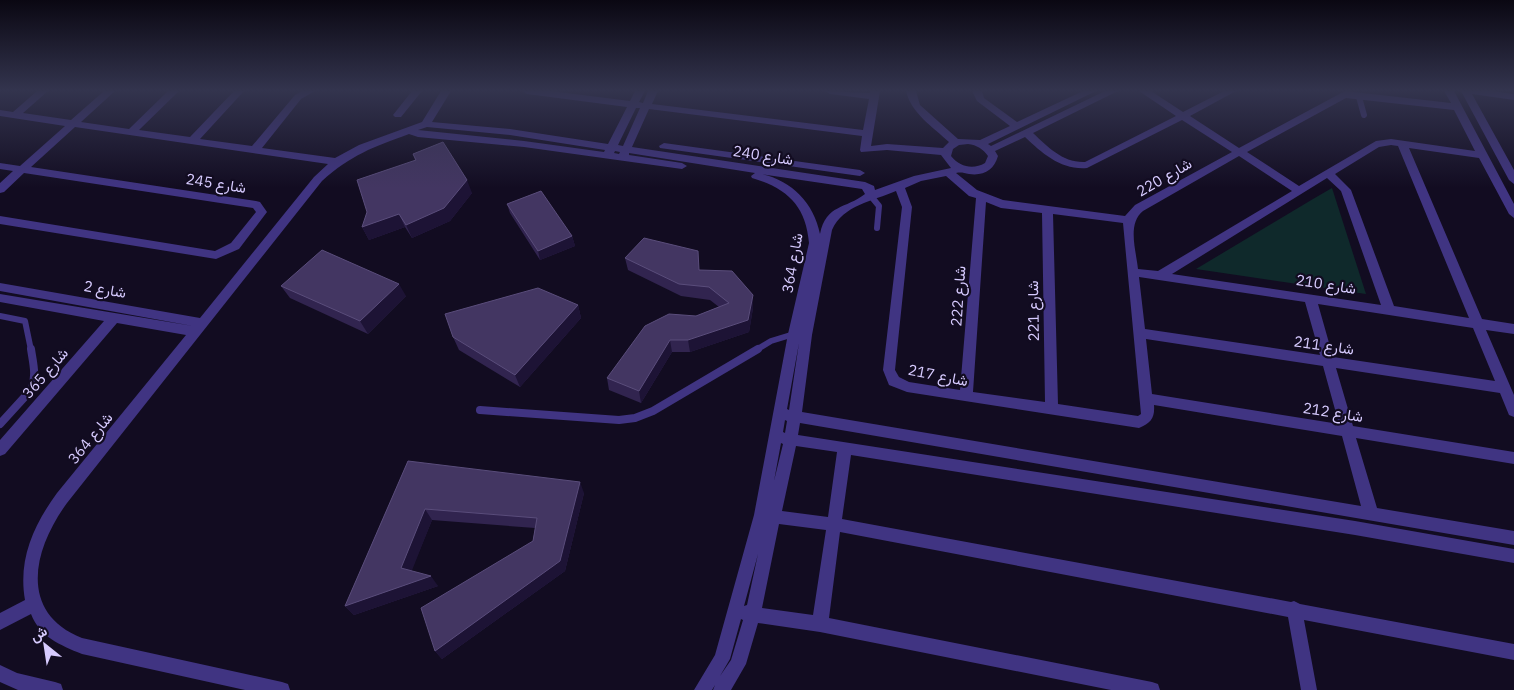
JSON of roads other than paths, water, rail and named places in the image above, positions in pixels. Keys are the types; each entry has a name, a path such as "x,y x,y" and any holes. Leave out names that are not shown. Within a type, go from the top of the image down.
{"street":[{"path":"68,123 337,162"},
{"path":"131,132 140,123"},
{"path":"192,141 209,123"},
{"path":"255,150 277,123"},
{"name":"شارع 364","path":"282,690 82,646 60,636 43,622 33,604 29,579 33,552 44,524 62,498 318,179 337,162 363,148 424,123"},
{"path":"444,123 611,148 624,123"},
{"path":"638,123 625,149 863,161 887,147 946,154"},
{"path":"780,123 869,134"},
{"path":"871,123 863,161 864,188 898,186 918,178 962,169"},
{"path":"935,123 956,142"},
{"path":"1012,123 1016,126"},
{"path":"980,144 1022,123"},
{"path":"990,150 1046,123"},
{"path":"1026,133 1062,162 1082,167 1088,166 1169,123"},
{"path":"1194,123 1300,191"},
{"name":"شارع 220","path":"1129,220 1139,208 1238,152 1295,123"},
{"path":"1466,123 1514,214"},
{"path":"1483,123 1514,180"},
{"path":"0,189 73,124"},
{"name":"شارع 364","path":"410,130 418,134 524,144 625,149 772,180 796,196 806,209 815,230 815,243 794,334 787,415 791,439 722,659 702,690"},
{"path":"918,178 946,154 948,147 956,142 970,141 980,144 990,150 993,161 985,169 970,171 949,162 946,154"},
{"path":"1159,276 1376,144 1390,142 1483,155"},
{"path":"1402,144 1514,411"},
{"name":"شارع 240","path":"625,149 864,188"},
{"name":"شارع 245","path":"0,166 256,204 262,212 235,246 216,255 0,220"},
{"path":"947,172 966,188 982,198 1001,204 1129,220 1146,398"},
{"path":"1328,174 1346,190 1389,310"},
{"name":"شارع 217","path":"898,186 906,200 907,207 889,370 890,376 894,381 907,387 1134,422 1143,421 1148,414 1146,398"},
{"name":"شارع 364","path":"721,690 738,664 753,614 776,438 787,415 826,230 830,218 837,212 866,198 864,188"},
{"name":"شارع 222","path":"966,397 982,198"},
{"name":"شارع 221","path":"1047,211 1052,410"},
{"name":"شارع 210","path":"1133,272 1514,329"},
{"name":"شارع 2","path":"0,287 200,327"},
{"name":"شارع 2","path":"0,298 114,318 200,327"},
{"path":"1310,298 1371,514"},
{"name":"شارع 365","path":"0,450 114,318"},
{"name":"شارع 211","path":"1140,334 1504,388"},
{"name":"شارع 212","path":"1146,398 1514,458"},
{"path":"787,415 1514,538"},
{"path":"776,438 845,447 1355,528 1514,556"},
{"path":"820,624 845,447"},
{"path":"767,516 834,524 1294,609 1514,652"},
{"path":"0,622 33,604"},
{"path":"1294,609 1309,690"},
{"path":"736,611 820,624 1152,690"},
{"path":"0,673 12,686 55,690"}],"lane":[{"path":"864,188 880,206 877,228"},
{"path":"0,316 25,321 35,378 30,390 0,424"},
{"path":"480,410 618,420 635,418 653,412 771,341 794,334"}]}
